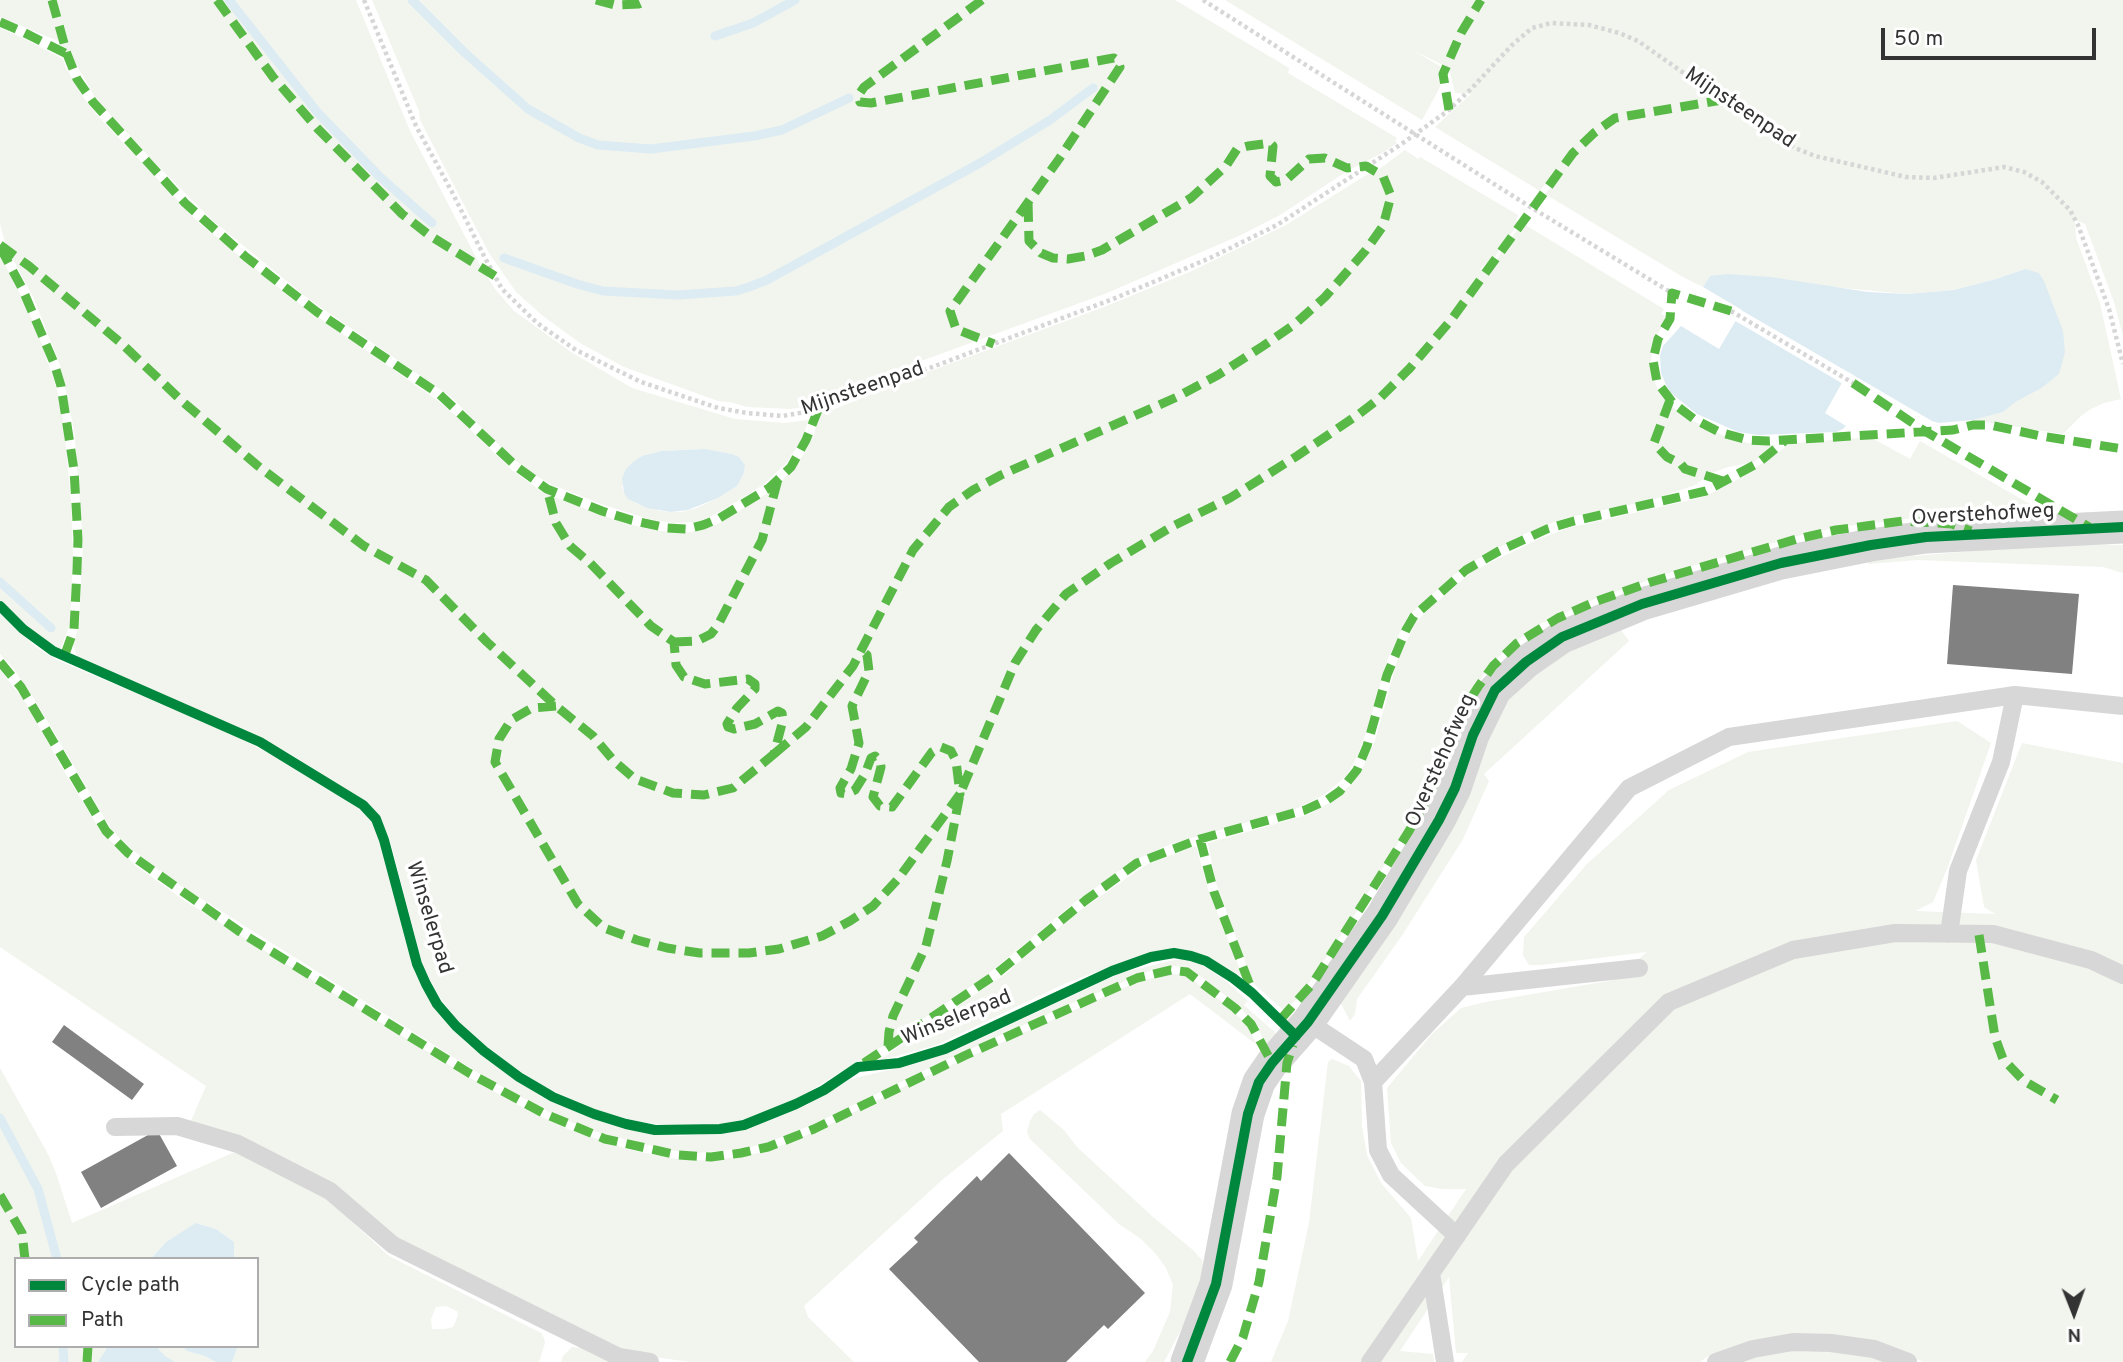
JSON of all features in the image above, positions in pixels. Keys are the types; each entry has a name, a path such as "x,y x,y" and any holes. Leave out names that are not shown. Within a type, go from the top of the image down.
{"street":[{"name":"Overstehofweg","path":"1187,1362 1216,1284 1248,1114 1259,1082 1308,1022 1382,916 1423,849 1455,788 1473,735 1495,690 1526,662 1562,637 1642,604 1781,563 1926,537 2123,527"}],"lane":[{"path":"1373,1082 1462,987 1629,788 1729,737 2015,695 2123,706"},
{"path":"1949,934 1958,872 2001,762 2015,695"},
{"path":"1370,1362 1506,1164 1669,1002 1793,950 1895,933 1993,934 2091,960 2123,975"},
{"path":"1462,987 1639,968"},
{"path":"1308,1022 1364,1059 1373,1082 1377,1150 1391,1175 1457,1236"},
{"path":"115,1127 177,1126 238,1144 330,1191 393,1245 619,1357 650,1362"},
{"path":"1431,1273 1445,1362"},
{"path":"1716,1362 1753,1349 1793,1342 1831,1343 1874,1349 1908,1362"}],"path":[{"path":"1203,0 1672,293"},
{"path":"1731,311 1853,383"}],"shaded area":[{"path":"0,0 356,0 410,131 481,267 514,311 571,352 632,388 735,419 784,423 809,420 800,443 786,463 763,485 708,518 695,522 674,523 649,519 552,485 511,457 451,397 306,297 211,219 96,99 75,62 58,41 0,17","holes":["705,449 739,457 745,465 737,486 697,508 682,512 660,511 637,504 624,493 622,487 633,462 643,456 660,451"]},
{"path":"372,0 1175,0 1289,68 1288,73 1397,138 1397,143 1349,170 1280,215 1243,234 1107,293 905,367 824,399 816,405 791,409 747,407 718,401 624,367 580,343 516,292 489,253 420,120 419,111"},
{"path":"1225,0 2123,0 2123,336 2114,302 2085,224 2075,220 2076,238 2100,303 2121,399 2091,409 2063,434 1973,420 2003,412 2040,389 2025,269 1954,290 1908,294 1710,276 1703,287 1545,194 1558,179 1553,174 1540,191 1435,127 1471,94 1455,93 1449,68 1412,50 1440,66 1440,87 1422,120"},
{"path":"0,28 63,59 83,97 97,115 198,222 291,298 437,400 513,471 557,498 624,523 653,530 683,533 703,530 722,522 779,485 804,454 814,435 819,413 1104,307 1192,271 1286,225 1368,174 1374,173 1405,150 1518,215 1516,220 1519,222 1495,256 1480,269 1489,275 1522,223 1664,309 1661,314 1668,317 1654,340 1650,366 1660,393 1674,408 1691,420 1731,439 1776,445 1754,462 1712,473 1695,485 1652,500 1565,518 1524,534 1462,568 1408,616 1388,658 1358,755 1346,776 1324,795 1298,808 1171,844 1133,861 1075,902 982,979 883,1046 795,1100 755,1117 716,1125 677,1126 639,1122 593,1109 541,1085 486,1048 460,1024 441,999 423,967 390,840 380,817 364,801 289,753 258,737 78,659 73,644 79,626 83,540 74,429 60,365 34,299 6,246 0,224"},
{"path":"0,255 40,339 58,393 64,425 73,554 70,625 60,649 42,639 0,600"},
{"path":"2025,269 2039,273 2044,281 2063,331 2065,352 2059,374 2003,412 1973,420 1939,423 1848,372 1825,413 1846,426 1843,429 1836,432 1758,435 1738,432 1697,414 1671,393 1661,373 1660,355 1663,346 1681,326 1719,349 1742,310 1703,287 1710,276 1728,274 1771,277 1868,292 1908,294 1954,290"},
{"path":"1870,437 1910,459 1920,441 2051,516 1973,520 1923,517 1839,527 1678,570 1597,598 1536,626 1507,649 1476,685 1460,714 1421,805 1357,911 1302,994 1284,1011 1253,983 1216,883 1208,843 1310,814 1329,803 1353,783 1375,741 1397,661 1416,622 1433,605 1473,571 1539,539 1568,528 1704,497 1742,477 1795,443"},
{"path":"705,449 732,454 739,457 745,465 737,486 718,498 688,510 671,512 647,508 628,499 624,493 622,478 626,469 642,456 661,451"},
{"path":"2054,544 2123,545 2123,573 2103,567 1917,560 1869,564 1868,560"},
{"path":"0,613 36,647 55,659 232,734 279,759 361,810 372,823 381,844 415,973 439,1013 465,1042 506,1074 540,1096 602,1122 645,1133 679,1136 751,1128 807,1105 851,1079 914,1064 958,1049 1121,973 1174,960 1188,959 1199,963 1226,981 1248,1001 1244,1005 1279,1036 1268,1048 1257,1027 1240,1007 1202,977 1185,967 1174,966 1152,970 1061,1008 812,1125 769,1142 747,1148 696,1153 668,1150 597,1132 560,1118 488,1079 175,882 126,845 111,829 35,700 0,654"},
{"path":"1618,626 1629,641 1484,774 1489,781 1463,839 1403,934 1357,999 1355,1014 1350,1021 1339,1000 1505,700 1538,666"},
{"path":"0,670 26,703 100,830 136,866 182,899 470,1078 568,1129 630,1150 677,1159 712,1161 780,1146 819,1130 909,1084 1135,983 1162,975 1187,976 1221,1001 1245,1022 1257,1045 1190,994 1001,1114 1003,1131 942,1180 804,1306 808,1317 854,1362 689,1362 621,1352 397,1241 334,1186 190,1123 206,1086 0,947"},
{"path":"1957,721 1991,743 1933,902 1915,911 1995,914 1984,907 1976,860 2022,743 2123,763 2123,1362 1923,1362 1877,1342 1751,1343 1708,1356 1700,1362 1462,1362 1468,1353 1456,1353 1449,1277 1400,1351 1433,1354 1434,1362 1271,1362 1288,1321 1309,1223 1328,1062 1332,1059 1349,1066 1361,1081 1362,1126 1367,1155 1381,1183 1411,1218 1418,1261 1466,1189 1425,1186 1401,1163 1391,1143 1387,1088 1432,1034 1461,1008 1614,980 1647,952 1529,965 1523,955 1524,937 1587,864 1669,790 1748,752"},
{"path":"1196,846 1208,889 1243,977 1195,953 1173,950 1150,952 1064,984 937,1045 878,1061 1005,974 1075,914 1134,873 1148,864"},
{"path":"0,1068 49,1156 72,1223 235,1152 325,1197 389,1256 541,1333 545,1343 539,1362 232,1362 237,1348 259,1348 259,1257 234,1257 234,1242 216,1229 197,1223 166,1242 153,1257 14,1257 14,1348 107,1348 98,1362 0,1362","holes":["446,1306 458,1314 453,1327 432,1329 431,1319 436,1307"]},
{"path":"1040,1110 1202,1260 1204,1271 1183,1326 1164,1362 1145,1362 1153,1351 1170,1312 1173,1285 1166,1268 1141,1239 1119,1224 1030,1139 1027,1132 1030,1121"},
{"path":"196,1223 216,1229 234,1242 234,1257 153,1257 166,1242"},
{"path":"572,1347 581,1348 615,1362 561,1362"},
{"path":"107,1348 158,1348 175,1362 98,1362"},
{"path":"158,1348 184,1348 216,1362 175,1362"},
{"path":"184,1348 237,1348 232,1362 216,1362"},
{"path":"1793,1348 1831,1349 1873,1356 1889,1362 1733,1362"}],"pier":[{"path":"1734,306 1856,377 1854,380 1849,377 1845,385 1732,319 1737,311 1733,309"}],"building":[{"path":"1953,585 2079,594 2072,674 1947,664"},
{"path":"64,1025 144,1084 132,1100 52,1042"},
{"path":"157,1130 177,1166 101,1208 81,1172"},
{"path":"1009,1153 1145,1293 1108,1329 1104,1325 1066,1362 979,1362 889,1269 918,1242 914,1238 977,1176 981,1181"}],"waterway":[{"path":"229,0 318,113 379,176 432,223"},
{"path":"412,0 464,52 528,109 579,138 598,145 651,149 754,136 782,130 849,98"},
{"path":"715,36 753,23 795,0"},
{"path":"504,258 603,291 678,295 736,291 767,280 980,163 1050,120 1093,88"},
{"path":"0,582 51,628"},
{"path":"0,1118 38,1189 56,1257"},
{"path":"63,1348 64,1362"}],"marked path":[{"path":"52,0 77,79 93,102 185,203 246,257 317,312 439,394 517,467 547,489 631,520 667,528 686,529 703,525 718,519 769,488 791,467 818,410"},
{"path":"217,0 273,77 318,129 402,214 429,235 495,276"},
{"path":"596,0 615,5 639,4 648,0"},
{"path":"982,0 864,87 858,96 860,102 871,103 1114,58 1120,67 1059,159 950,311 956,329 994,344"},
{"path":"1449,110 1443,74 1461,33 1481,0"},
{"path":"0,22 67,54"},
{"path":"888,1046 893,1016 926,946 960,794 1015,663 1036,630 1066,594 1173,526 1230,498 1297,456 1381,397 1451,320 1573,153 1594,133 1615,118 1722,100"},
{"path":"774,754 806,727 853,666 913,550 949,507 1001,475 1177,397 1218,375 1295,324 1325,297 1366,250 1383,226 1391,196 1383,176 1366,166 1347,168 1325,158 1309,159 1286,180 1276,182 1270,176 1273,146 1270,143 1248,146 1237,149 1226,166 1191,198 1102,250 1068,259 1053,258 1041,253 1029,241 1028,201"},
{"path":"0,245 121,343 183,402 258,466 364,546 426,580 487,642 556,706 593,736 614,761 635,779 673,793 704,795 733,788 774,754 783,720 782,713 778,711 755,724 734,729 728,727 727,724 737,708 755,689 755,684 748,679 705,684 684,677 676,665 674,642 651,626 570,546 556,523 547,489"},
{"path":"0,247 22,288 61,386 74,470 78,539 74,629 64,657"},
{"path":"1731,311 1672,293 1670,319 1658,339 1653,360 1657,382 1673,403 1694,419 1719,432 1748,440 1768,441 1953,430 1973,425 1990,425 2123,449"},
{"path":"1853,383 1923,430 2089,527"},
{"path":"1670,400 1654,443 1667,457 1685,469 1723,481"},
{"path":"864,1063 995,975 1086,900 1137,863 1200,839 1305,810 1340,791 1357,770 1367,746 1387,675 1406,630 1414,616 1466,570 1547,529 1706,491 1758,463 1786,440"},
{"path":"674,642 697,641 711,634 718,625 762,540 778,479"},
{"path":"1280,1020 1313,983 1409,831 1428,797 1465,707 1493,666 1517,643 1558,618 1597,601 1651,582 1797,539 1836,530 1903,521 1952,524 1971,531"},
{"path":"556,706 532,708 511,720 499,739 495,762 578,904 604,928 667,948 700,953 749,953 779,949 822,936 873,906 898,879 960,794 956,761 951,751 941,747 932,752 892,807 880,806 873,797 881,767 875,756 871,758 855,790 847,794 841,793 840,788 851,769 859,743 852,706 869,671 867,655 861,650"},
{"path":"0,662 21,687 106,831 128,853 240,932 469,1073 543,1113 605,1139 678,1155 711,1157 768,1147 814,1129 966,1055 1137,978 1171,970 1187,972 1235,1008 1251,1024 1272,1063"},
{"path":"1200,839 1214,892 1251,988"},
{"path":"1979,935 1995,1037 2003,1059 2024,1081 2057,1100"},
{"path":"1230,1362 1243,1337 1259,1282 1277,1177 1287,1063 1293,1045"},
{"path":"0,1195 22,1233 25,1257"},
{"path":"87,1362 88,1348"}],"cycle path":[{"path":"1187,1362 1216,1284 1248,1114 1259,1082 1308,1022 1382,916 1439,820 1455,788 1473,735 1495,690 1526,662 1562,637 1642,604 1781,563 1926,537 2123,527"},
{"name":"Winselerpad","path":"0,606 23,629 53,651 260,742 363,805 376,819 384,840 417,964 437,1004 456,1026 484,1051 519,1077 553,1097 594,1114 655,1130 720,1129 744,1125 824,1090 858,1067 899,1063 945,1049 1112,971 1151,957 1174,953 1206,961 1233,978 1296,1036"}]}
